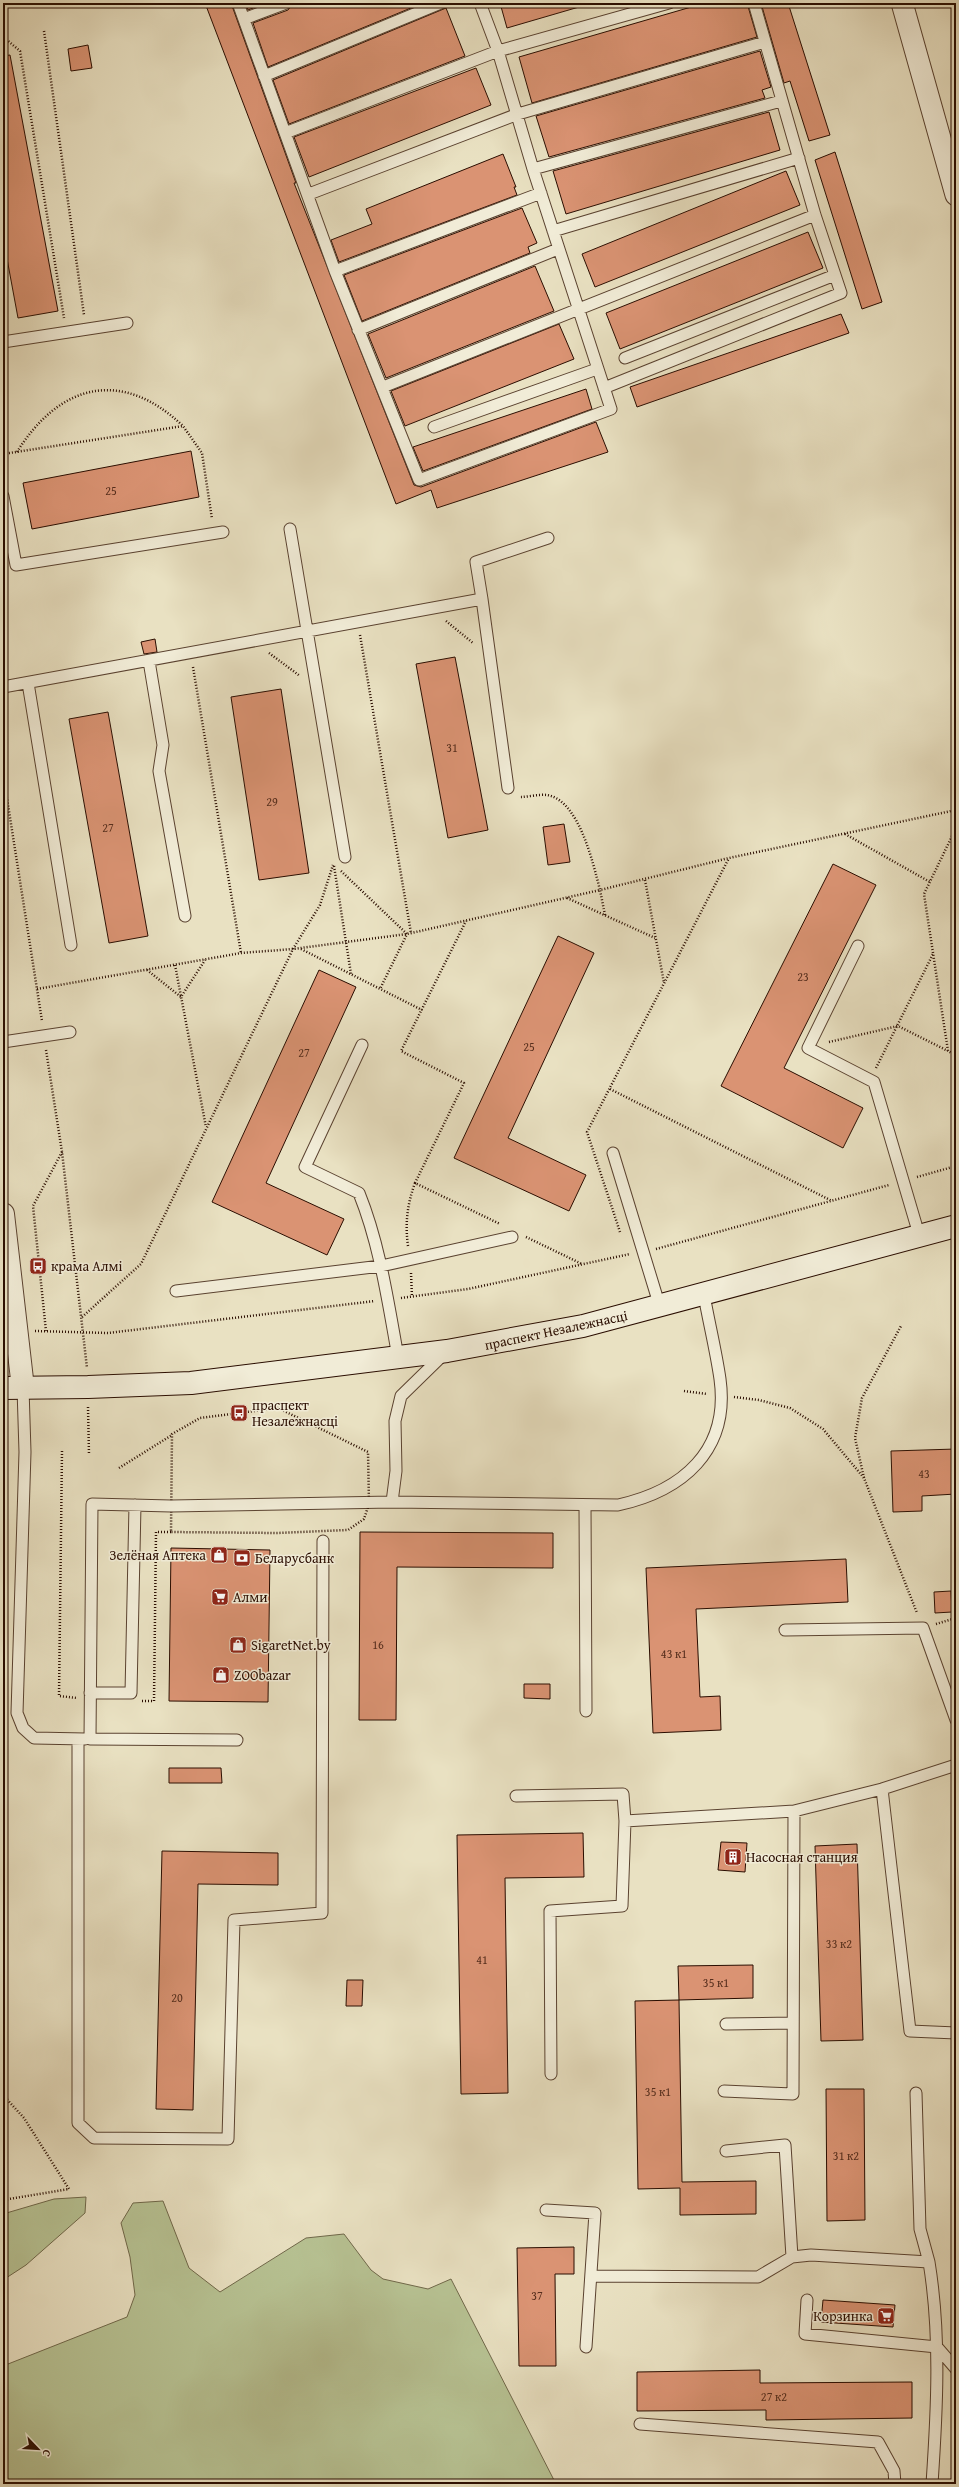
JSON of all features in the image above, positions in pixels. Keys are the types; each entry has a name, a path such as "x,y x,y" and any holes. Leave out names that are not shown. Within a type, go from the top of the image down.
{"main road":[{"path":"3,1214 17,1331 13,1388"},
{"name":"праспект Незалежнасці","path":"13,1388 191,1383 447,1352 582,1326 660,1307 920,1238 956,1226"}],"street":[{"path":"902,3 956,195"}],"lane":[{"path":"238,3 309,194 335,271 419,480 611,409 558,249 498,51 480,3"},
{"path":"244,18 286,3"},
{"path":"264,76 441,3"},
{"path":"285,132 498,51 669,3"},
{"path":"604,388 841,293 815,215 754,3"},
{"path":"309,194 518,114 765,42"},
{"path":"533,169 781,101"},
{"path":"553,231 799,158"},
{"path":"335,271 541,193"},
{"path":"382,386 578,310 815,215"},
{"path":"358,330 558,249"},
{"path":"625,358 835,274"},
{"path":"3,342 127,323"},
{"path":"434,427 597,369"},
{"path":"3,496 16,565 218,533"},
{"path":"290,529 306,632 345,857"},
{"path":"508,788 476,562 548,538"},
{"path":"3,687 482,599"},
{"path":"149,661 162,744 159,771 185,916"},
{"path":"28,683 72,945"},
{"path":"858,946 808,1048 874,1082 920,1238"},
{"path":"3,1042 70,1032"},
{"path":"362,1045 305,1167 359,1193 369,1218 381,1266 398,1357"},
{"path":"613,1153 660,1307"},
{"path":"176,1291 381,1266 410,1261 516,1235"},
{"path":"90,1739 92,1504 171,1506 369,1504 392,1502 618,1505 643,1500 671,1487 689,1474 708,1448 720,1414 720,1380 704,1295"},
{"path":"392,1502 396,1471 395,1421 401,1396 447,1352"},
{"path":"13,1388 25,1452 17,1713 23,1728 34,1738 237,1740"},
{"path":"90,1693 131,1693 135,1504"},
{"path":"585,1505 586,1711"},
{"path":"78,1738 78,2123 94,2138 228,2139 234,1920 322,1913 323,1541"},
{"path":"785,1630 923,1628 956,1720"},
{"path":"625,1821 794,1811 882,1789 956,1765"},
{"path":"882,1789 910,2031 956,2032"},
{"path":"516,1796 624,1794 625,1821 622,1906 550,1911 551,2074"},
{"path":"724,2091 793,2094 794,1811"},
{"path":"726,2024 793,2023"},
{"path":"916,2093 920,2230 930,2262 938,2347 932,2484"},
{"path":"726,2151 785,2145 792,2257"},
{"path":"546,2210 596,2212 586,2348"},
{"path":"592,2276 758,2277 792,2257 811,2255 930,2262"},
{"path":"807,2300 805,2334 938,2347 956,2369"},
{"path":"640,2424 878,2442 894,2471 895,2484"}],"path":[{"path":"44,31 86,329"},
{"path":"3,41 7,40 20,50 66,332"},
{"path":"17,452 31,430 51,409 78,394 99,391 126,393 147,399 167,411 183,426 202,453 218,533"},
{"path":"3,454 183,426"},
{"path":"442,617 476,645"},
{"path":"352,633 360,632 411,933"},
{"path":"267,652 274,650"},
{"path":"200,666 193,667 241,954"},
{"path":"3,773 62,1152 84,1331 88,1387 89,1455"},
{"path":"515,798 548,795 570,808 589,851 600,890 605,915"},
{"path":"37,989 241,954 293,949 407,934 645,880 729,858 956,810"},
{"path":"948,1051 924,894 956,828"},
{"path":"844,833 930,882"},
{"path":"620,1233 587,1132 729,858"},
{"path":"82,1318 141,1264 293,949 320,905 334,864 407,934"},
{"path":"645,880 664,983"},
{"path":"567,898 655,938"},
{"path":"412,1296 406,1230 407,1203 415,1183 464,1083 401,1051 467,920"},
{"path":"380,989 407,934"},
{"path":"300,948 422,1010"},
{"path":"871,1080 933,954"},
{"path":"181,997 205,960"},
{"path":"175,965 206,1128"},
{"path":"146,970 181,997"},
{"path":"808,1048 898,1026 956,1055"},
{"path":"610,1089 832,1201"},
{"path":"46,1331 33,1206 62,1152"},
{"path":"17,1331 116,1332 388,1300 468,1289 686,1242 956,1166"},
{"path":"886,1178 888,1185"},
{"path":"415,1183 506,1227"},
{"path":"516,1235 583,1264"},
{"path":"625,1248 628,1255"},
{"path":"901,1326 862,1398 855,1438 864,1478 923,1628 956,1618"},
{"path":"684,1391 759,1400 790,1408 823,1429 864,1478"},
{"path":"119,1468 172,1434 200,1418 278,1408 368,1452 369,1504 364,1518 348,1530 277,1533 171,1532 172,1434"},
{"path":"956,1535 954,1537 956,1596"},
{"path":"3,2095 24,2118 69,2189 3,2200"}],"green space":[{"path":"86,2197 85,2213 26,2265 3,2280 3,2214 54,2199"},
{"path":"163,2201 189,2268 220,2292 306,2238 344,2234 371,2270 383,2279 428,2289 451,2279 556,2484 3,2484 3,2366 127,2317 135,2295 130,2257 121,2223 133,2203"}],"building":[{"path":"205,3 231,3 296,183 294,183 414,485 421,487 596,422 608,452 437,508 431,490 396,504"},
{"path":"245,3 266,3 248,10"},
{"path":"293,3 423,3 268,67 253,23 288,10"},
{"path":"500,3 579,3 579,7 507,28"},
{"path":"705,3 747,3 757,37 532,103 519,57"},
{"path":"761,3 788,3 830,135 809,141 790,81 784,83"},
{"path":"446,8 465,56 289,124 273,80"},
{"path":"88,45 92,68 71,71 68,49"},
{"path":"760,51 771,87 762,90 765,98 549,157 536,116"},
{"path":"10,55 58,311 18,318 3,237 3,56"},
{"path":"476,68 491,105 309,177 294,137"},
{"path":"769,112 780,150 566,214 553,171"},
{"path":"835,152 882,302 862,309 815,160"},
{"path":"503,154 516,187 514,187 517,195 339,262 331,240 372,224 366,209"},
{"path":"786,171 800,205 595,287 582,254"},
{"path":"522,208 537,243 528,247 530,253 362,321 344,275"},
{"path":"808,232 823,268 620,349 606,313"},
{"path":"535,266 554,311 386,378 368,334"},
{"path":"841,314 849,333 637,407 630,387"},
{"path":"559,324 574,359 405,426 391,391"},
{"path":"586,389 592,409 423,471 413,447"},
{"path":"191,451 199,497 32,529 23,483"},
{"path":"155,639 157,652 144,654 141,642"},
{"path":"455,657 488,830 448,838 416,664"},
{"path":"281,689 309,873 259,880 231,697"},
{"path":"108,712 148,936 109,943 69,719"},
{"path":"564,824 570,862 548,865 543,827"},
{"path":"833,864 876,885 784,1068 863,1108 843,1148 721,1086"},
{"path":"558,936 594,953 508,1138 586,1175 569,1211 454,1158"},
{"path":"319,970 356,987 266,1183 344,1219 327,1255 212,1202"},
{"path":"956,1449 956,1494 922,1496 922,1511 893,1512 891,1451"},
{"path":"360,1532 553,1533 553,1568 397,1567 396,1720 359,1720"},
{"name":"Алми","path":"171,1548 270,1550 268,1702 169,1701"},
{"path":"846,1559 848,1602 696,1609 700,1697 720,1696 721,1730 653,1733 646,1568"},
{"path":"951,1591 952,1612 935,1613 934,1592"},
{"path":"524,1684 550,1684 550,1699 524,1698"},
{"path":"169,1768 221,1768 222,1783 169,1783"},
{"path":"583,1833 584,1877 505,1878 508,2093 461,2094 457,1835"},
{"name":"Насосная станция","path":"721,1842 747,1843 745,1872 718,1870"},
{"path":"857,1844 863,2040 821,2041 815,1846"},
{"path":"162,1851 278,1853 278,1885 198,1884 193,2110 156,2109"},
{"path":"753,1965 753,1998 679,2000 678,1966"},
{"path":"347,1980 363,1980 362,2006 346,2006"},
{"path":"679,2000 682,2182 756,2181 756,2214 680,2215 680,2188 638,2189 635,2001"},
{"path":"826,2089 864,2089 865,2220 827,2221"},
{"path":"574,2247 574,2274 555,2274 556,2366 519,2366 517,2248"},
{"path":"823,2300 895,2305 893,2327 821,2322"},
{"path":"760,2370 760,2383 912,2382 912,2418 766,2420 766,2410 637,2411 637,2372"}],"place":[{"name":"крама Алмі","path":"38,1266"},
{"name":"праспект Незалежнасці","path":"239,1413"},
{"name":"Зелёная Аптека","path":"219,1555"},
{"name":"Беларусбанк","path":"242,1558"},
{"name":"Алми","path":"220,1597"},
{"name":"SigaretNet.by","path":"238,1645"},
{"name":"ZOObazar","path":"221,1675"},
{"name":"Насосная станция","path":"733,1857"},
{"name":"Корзинка","path":"886,2316"}]}
